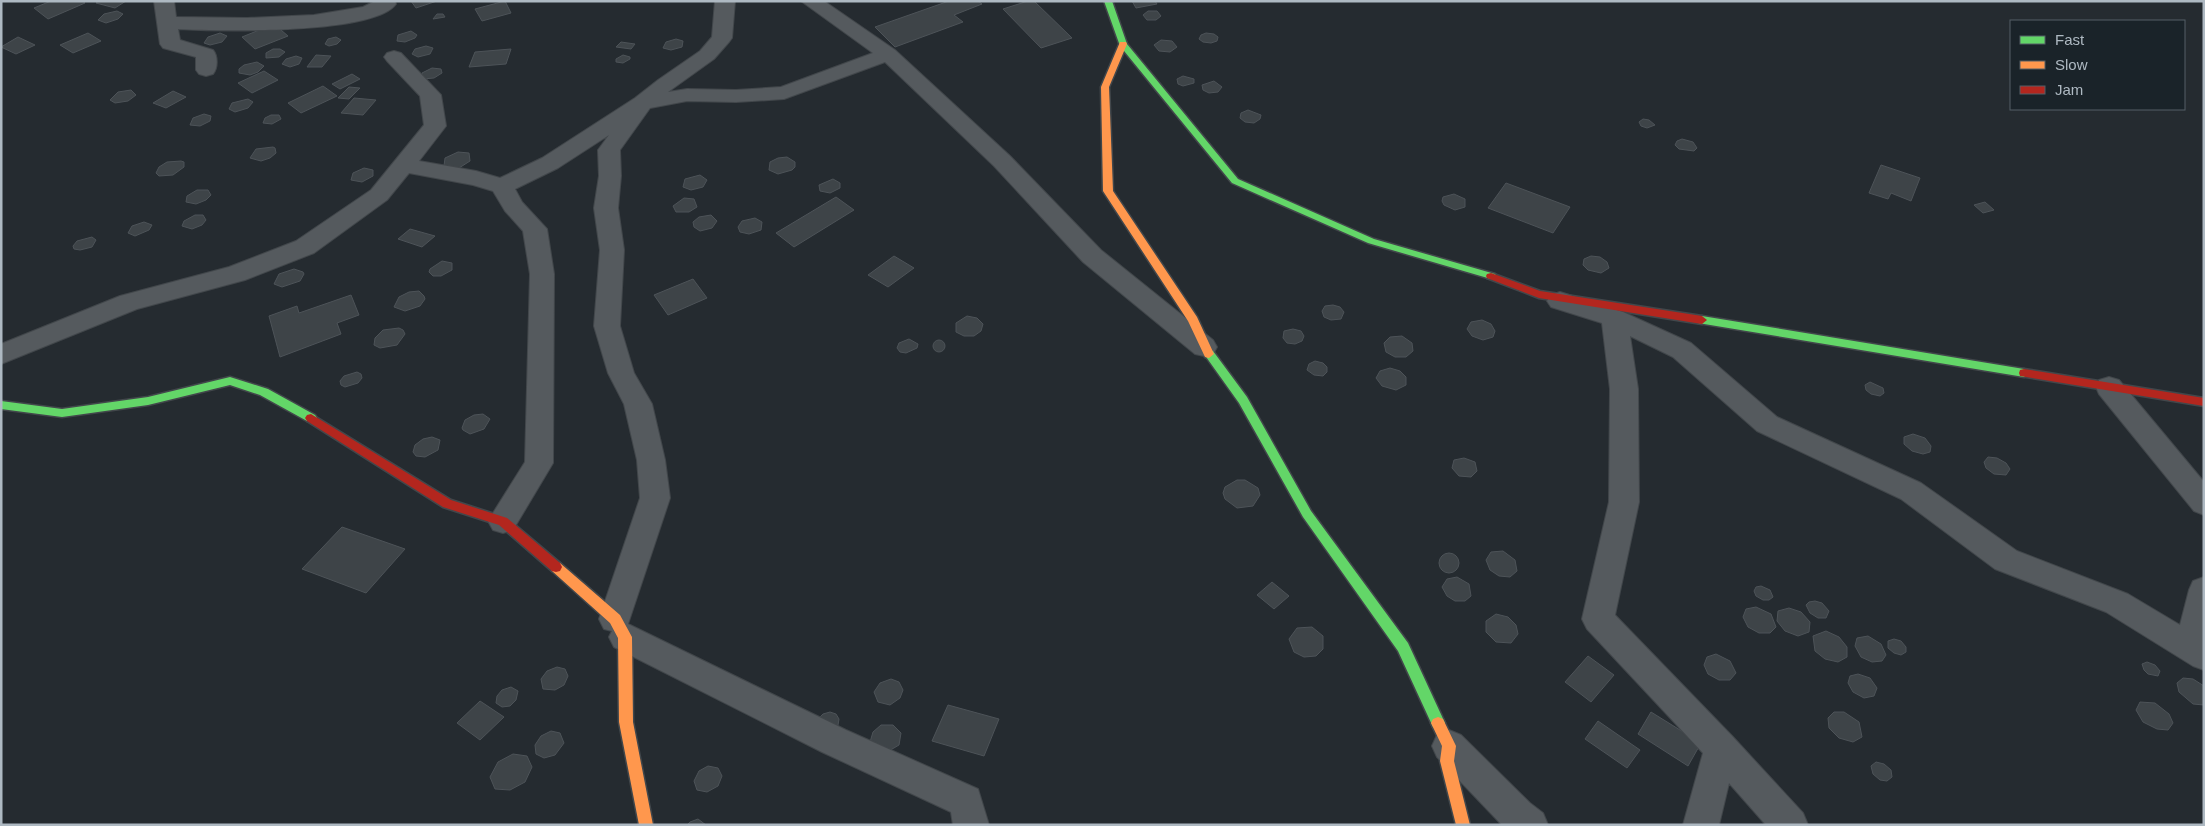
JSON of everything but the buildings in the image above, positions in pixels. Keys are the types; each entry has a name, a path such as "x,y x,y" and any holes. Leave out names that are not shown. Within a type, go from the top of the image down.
{"street":[{"path":"164,1 170,44 206,54 206,70"},
{"path":"168,22 211,26 304,22 376,12 386,4 385,1"},
{"path":"646,825 626,722 620,628 655,498 651,460 638,404 621,373 607,326 612,250 606,208 610,176 609,150 644,104 665,84 707,55 722,38 725,1"},
{"path":"811,1 888,54 1002,161 1092,256 1204,346"},
{"path":"1108,1 1123,44 1235,181 1371,241 1486,274 1539,294 1614,318 1682,350 1767,424 1911,491 2006,560 2117,603 2197,652 2204,590"},
{"path":"1123,44 1104,87 1108,191 1194,320 1204,346 1243,400 1308,514 1403,648 1449,746 1517,815 1530,825"},
{"path":"403,165 476,178 502,186 550,162 644,104 686,95 736,96 784,93 888,54"},
{"path":"1,355 129,302 236,274 304,247 379,195 435,126 430,95 394,57"},
{"path":"502,186 513,206 535,229 542,274 539,463 503,521"},
{"path":"1539,294 2204,402"},
{"path":"1614,318 1624,389 1624,502 1598,619 1722,748 1790,825"},
{"path":"1,404 62,413 148,401 230,381 264,392 312,419 447,504 503,521 620,628 834,741 966,801 970,825"},
{"path":"2109,387 2204,503"},
{"path":"1449,746 1447,761 1463,825"},
{"path":"1701,825 1722,748"}],"traffic: fast":[{"path":"1108,1 1123,44 1235,181 1371,241 1491,276"},
{"path":"1702,320 2024,373"},
{"path":"1209,354 1243,400 1307,514 1403,647 1438,723"},
{"path":"1,405 62,413 148,401 230,381 264,392 311,418"}],"traffic: slow":[{"path":"1123,44 1105,87 1108,191 1193,320 1209,354"},
{"path":"556,567 615,619 625,637 626,722 646,825"},
{"path":"1438,723 1449,746 1447,761 1463,825"}],"traffic: jam":[{"path":"1491,276 1539,294 1702,320"},
{"path":"2024,373 2204,402"},
{"path":"311,418 447,504 503,521 556,567"}]}
